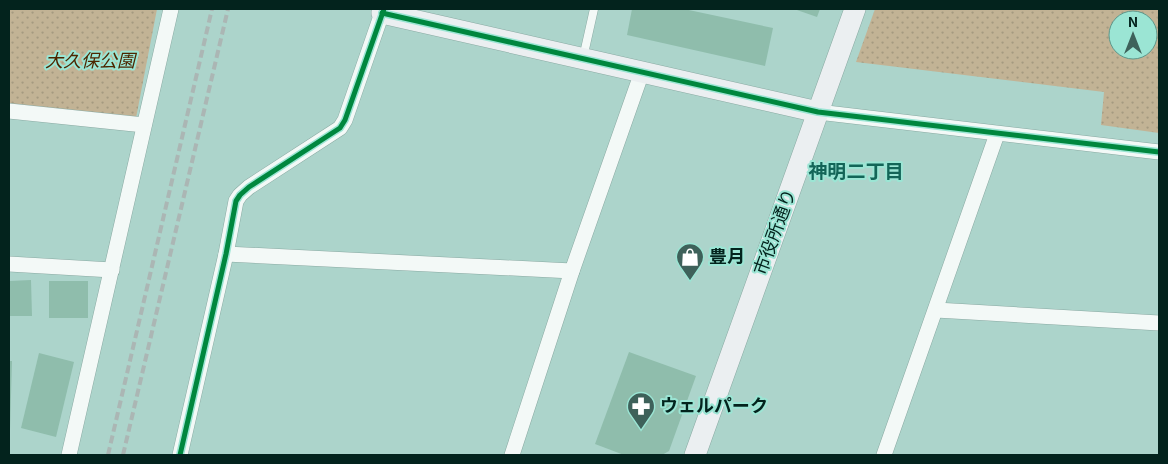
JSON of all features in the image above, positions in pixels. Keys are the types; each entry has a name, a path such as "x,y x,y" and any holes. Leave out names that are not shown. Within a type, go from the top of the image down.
{"street":[{"path":"69,455 170,9"},
{"name":"市役所通り","path":"695,455 855,9"},
{"path":"180,455 235,207 240,195 340,128 383,11 818,112 1159,152"},
{"path":"512,455 572,271 642,72"},
{"path":"9,111 144,125"},
{"path":"884,455 997,134"},
{"path":"226,254 572,271"},
{"path":"9,264 112,270"},
{"path":"936,310 1159,323"}],"lane":[{"path":"582,58 594,9"}],"green space":[{"name":"大久保公園","path":"9,9 157,9 136,118 9,107"},
{"path":"875,9 1159,9 1159,133 1101,125 1104,92 856,62"}],"building":[{"path":"632,9 684,9 773,28 765,66 627,35"},
{"path":"794,9 820,9 817,17"},
{"path":"31,280 32,316 9,316 9,281"},
{"path":"49,281 88,281 88,318 49,318"},
{"path":"629,352 696,376 669,451 662,455 624,455 595,444"},
{"path":"39,353 74,362 56,437 21,428"},
{"path":"9,361 12,361 10,430 9,430"}],"railway":[{"path":"108,455 212,9"},
{"path":"123,455 228,9"}],"cycle path":[{"path":"180,455 226,254 236,201 249,187 340,128 345,120 384,9"},
{"path":"382,13 818,112 1159,152"}],"place":[{"name":"豊月","path":"690,281"},
{"name":"ウェルパーク","path":"641,430"}],"district":[{"name":"神明二丁目","path":"856,171"}]}
